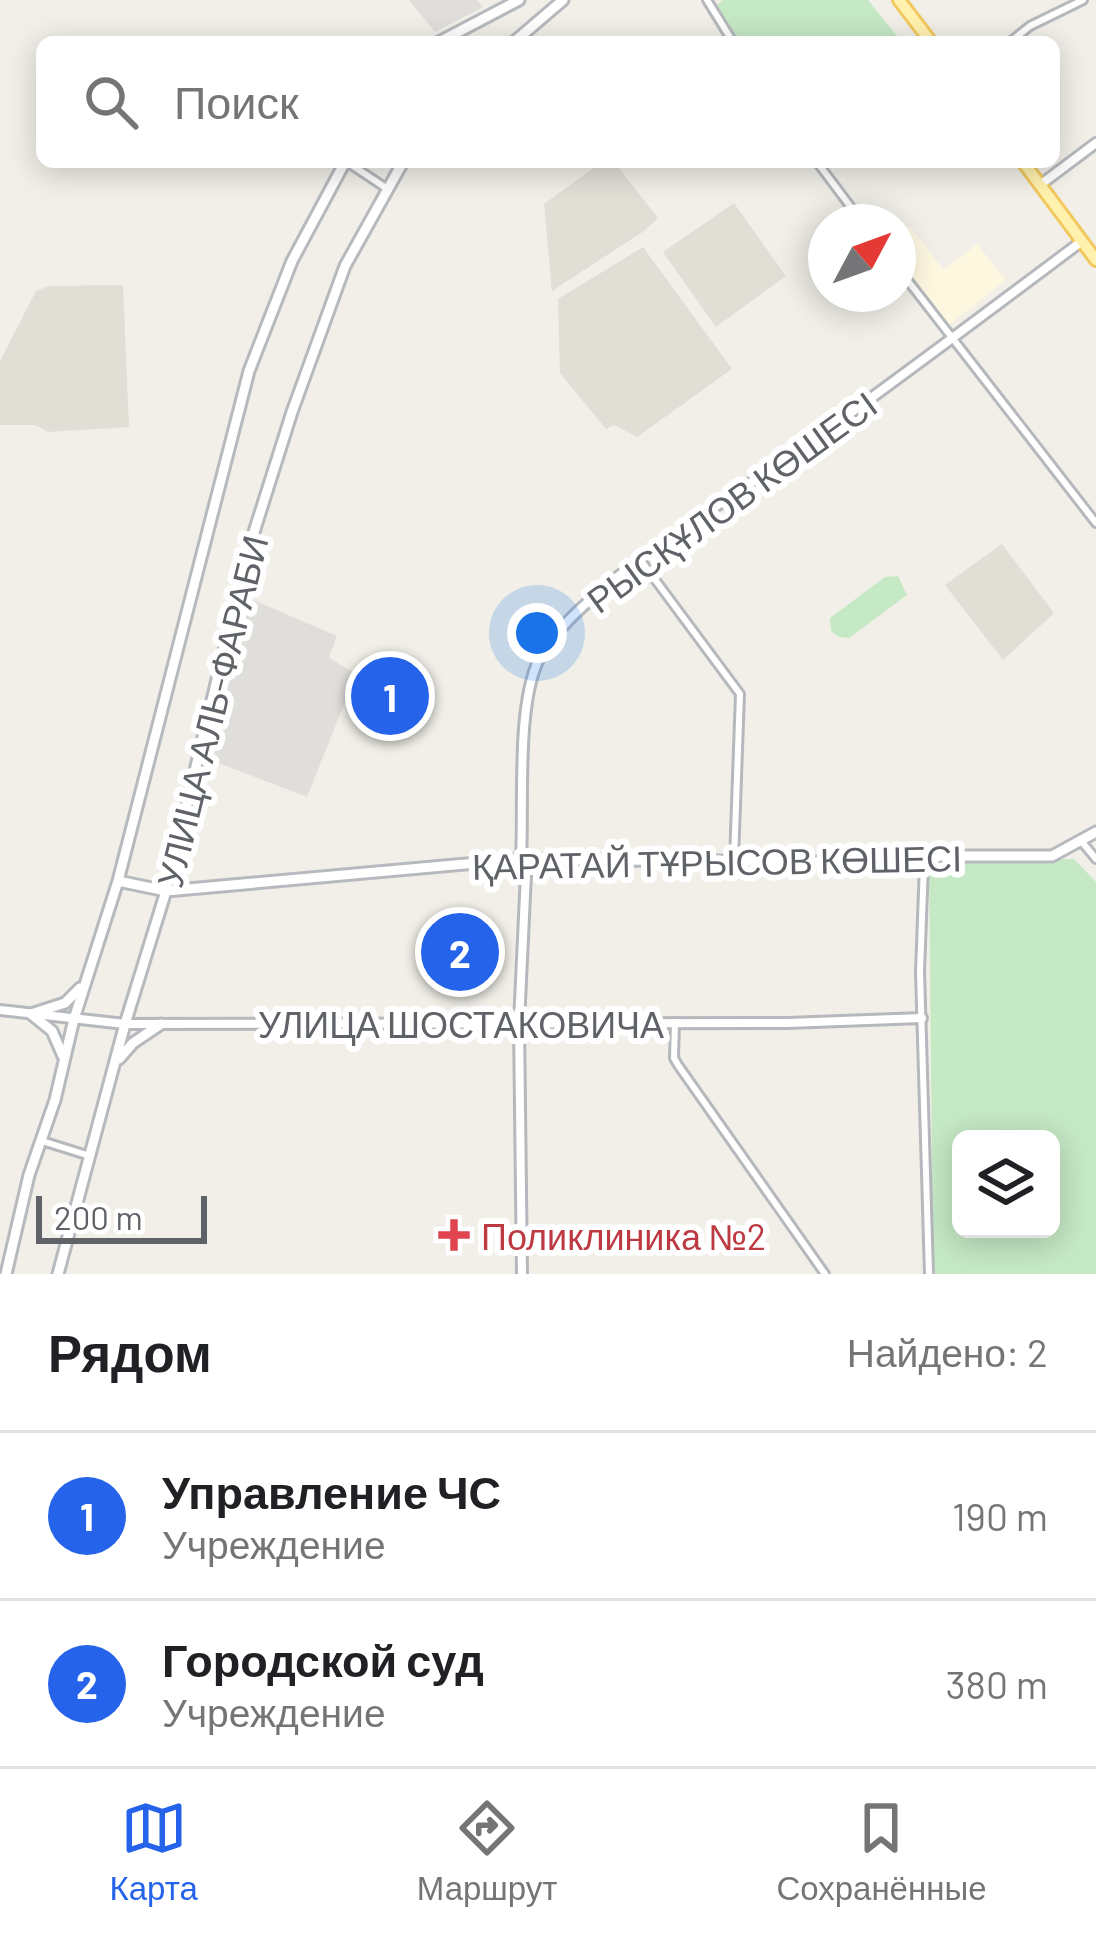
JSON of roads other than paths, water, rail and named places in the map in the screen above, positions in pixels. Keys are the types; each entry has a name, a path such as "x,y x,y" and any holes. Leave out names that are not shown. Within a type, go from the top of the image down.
{"main road":[{"path":"450,36 518,0"},
{"path":"521,36 563,0"},
{"path":"898,0 926,36"},
{"name":"УЛИЦА АЛЬ-ФАРАБИ","path":"6,1274 28,1175 118,881 249,371 292,261 343,168"},
{"name":"УЛИЦА АЛЬ-ФАРАБИ","path":"58,1274 166,891 248,550 345,266 399,168"},
{"path":"1027,168 1096,260"},
{"name":"ҚАРАТАЙ ТҰРЫСОВ КӨШЕСІ","path":"118,881 166,891 521,859 924,863 940,856 1052,856 1096,832"},
{"path":"31,1014 65,1003 87,978"},
{"path":"31,1014 52,1031 64,1063"},
{"path":"116,1063 133,1042 161,1024"}],"street":[{"path":"707,0 729,36"},
{"path":"1055,0 1061,10"},
{"path":"1018,36 1083,0"},
{"path":"1040,185 1096,143"},
{"path":"355,168 386,188"},
{"path":"822,168 848,204"},
{"name":"РЫСҚҰЛОВ КӨШЕСІ","path":"522,1274 519,1023 526,874 521,859 525,720 532,677 541,656 577,613 642,562 954,339 1082,241"},
{"path":"916,291 1096,524"},
{"path":"642,562 740,694 734,860"},
{"path":"1082,842 1096,859"},
{"path":"924,863 922,1018 929,1274"},
{"name":"УЛИЦА ШОСТАКОВИЧА","path":"0,1010 125,1024 922,1018"},
{"path":"675,1022 678,1066 825,1274"},
{"path":"41,1140 90,1156"}],"place":[{"name":"Управление ЧС","path":"390,696"},
{"name":"Городской суд","path":"460,952"},
{"name":"Поликлиника №2","path":"454,1235"}]}
